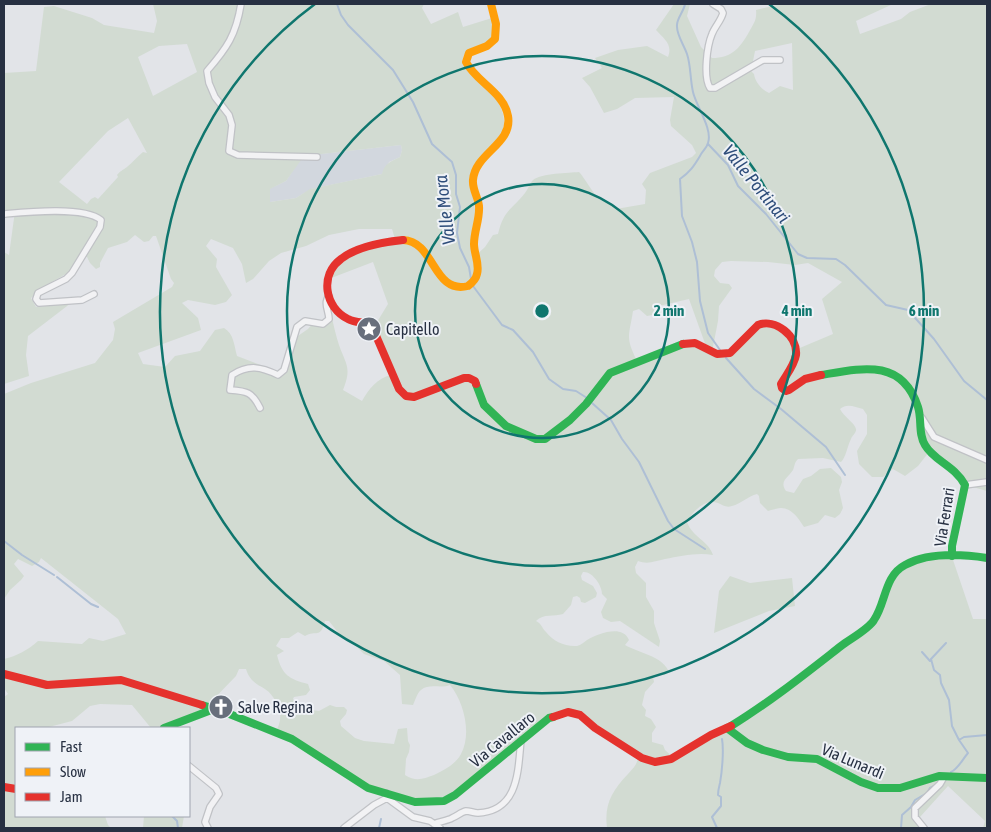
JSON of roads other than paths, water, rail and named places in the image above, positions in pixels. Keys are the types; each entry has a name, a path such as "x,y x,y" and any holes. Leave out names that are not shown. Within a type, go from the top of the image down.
{"street":[{"path":"240,4 238,23 226,49 207,72 215,97 229,115 232,125 229,151 238,155 317,157"},
{"path":"260,408 248,392 230,390 232,375 240,370 262,367 278,375 284,370 297,327 305,321 323,324 329,319 326,305 326,300 329,296 326,288 327,276 332,267 347,254 398,240 412,241 420,246 437,275 446,283 461,287 469,285 473,281 477,267 474,246 479,206 472,180 479,162 506,134 508,122 508,114 500,100 466,62 469,53 490,44 496,38 491,4"},
{"path":"713,4 721,9 723,14 710,42 706,69 707,83 710,88 715,88 763,60 780,60"},
{"path":"4,214 45,211 70,212 95,216 101,220 100,227 72,273 38,293 36,299 39,303 82,300 94,294"},
{"name":"Via Ferrari","path":"329,296 341,314 351,321 371,324 399,389 406,396 417,396 464,378 469,378 477,384 484,405 506,426 536,439 545,439 570,420 586,404 610,373 682,344 695,344 717,354 730,354 759,324 768,323 784,330 796,346 796,355 781,384 782,388 786,391 794,388 804,380 838,371 887,370 901,380 911,391 920,416 923,441 930,452 954,468 961,476 965,485 952,546 952,556"},
{"path":"920,416 934,437 987,460"},
{"path":"965,485 987,482"},
{"name":"Via Cavallaro","path":"4,674 29,682 52,686 123,681 214,709 292,739 368,788 386,795 415,802 444,801 455,795 549,718 568,712 580,715 595,728 642,758 655,762 671,759 762,707 874,621 896,571 910,563 934,557 974,556 987,558"},
{"path":"167,727 214,709"},
{"name":"Via Lunardi","path":"727,728 741,740 762,750 787,757 810,757 874,788 904,788 935,777 987,778"},
{"path":"434,824 468,811 478,813 494,809 506,801 516,782 521,740"},
{"path":"190,767 216,788 219,794 210,807 205,822 208,828"},
{"path":"924,828 915,816 914,808 940,784 944,777"},
{"path":"344,828 386,795 413,817 440,828"}],"waterway":[{"name":"Valle Mora","path":"337,4 341,15 348,25 393,70 413,102 432,144 452,162 456,175 456,194 460,207 457,233 460,248 469,267 471,279"},
{"name":"Valle Portinari","path":"685,4 677,22 677,28 686,51 693,92 706,124 709,137 707,146 694,166 680,179 682,216 697,262 700,301 708,333 720,350"},
{"name":"Valle Portinari","path":"708,144 728,165 738,186 766,214 798,254 807,258 836,259 845,265 886,305 908,310 934,339 964,381 987,400"},
{"name":"Valle Mora","path":"473,286 502,325 513,330 533,352 549,379 563,389 576,391 587,398"},
{"name":"Valle Portinari","path":"726,358 754,389 826,447 845,475"},
{"name":"Valle Mora","path":"592,403 611,420 639,462 668,521 674,529 705,549"},
{"path":"4,541 54,575"},
{"path":"57,577 91,604 98,607"},
{"path":"946,643 931,659 934,670 940,675 941,683 949,700 952,726 968,753 958,767 951,772"},
{"path":"922,652 930,661"},
{"path":"959,740 964,737 987,735"},
{"path":"717,828 712,817 721,806 721,797 718,795 718,790 723,761 722,739"},
{"path":"901,828 902,815 911,807 915,800 934,786"},
{"path":"173,817 177,821 178,828"},
{"path":"379,828 381,819"}],"place":[{"name":"Capitello","path":"369,329"},
{"name":"Salve Regina","path":"221,707"}]}
